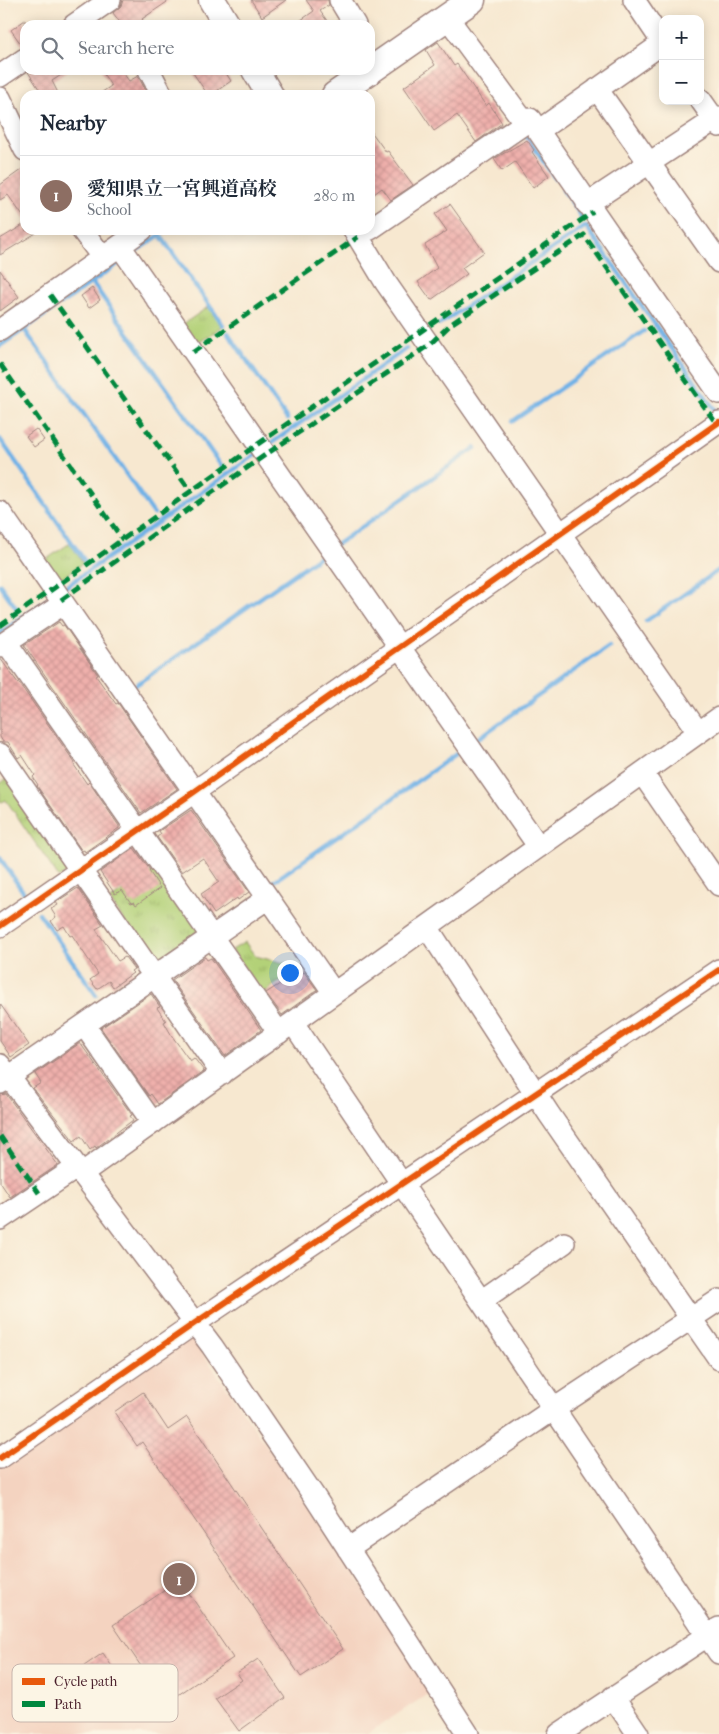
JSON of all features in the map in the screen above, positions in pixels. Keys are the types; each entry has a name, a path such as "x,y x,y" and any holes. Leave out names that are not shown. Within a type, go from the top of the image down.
{"main road":[{"path":"212,0 224,20"},
{"path":"375,57 445,11 472,0"},
{"path":"258,75 267,90"},
{"path":"340,90 356,75"}],"street":[{"path":"340,0 352,20"},
{"path":"375,223 531,127 598,89 663,43 634,0"},
{"path":"82,20 99,9"},
{"path":"445,11 587,204 719,393"},
{"path":"0,76 20,62"},
{"path":"152,75 159,90"},
{"path":"598,89 719,262"},
{"path":"0,98 20,140"},
{"path":"587,204 718,121 704,104"},
{"path":"86,235 103,258"},
{"path":"0,330 135,235"},
{"path":"364,235 386,283 698,732"},
{"path":"120,246 539,847"},
{"path":"0,926 194,792 718,423"},
{"path":"0,512 334,993"},
{"path":"59,597 3,644 138,830 212,936 286,1028 402,1183 554,1409 713,1632 719,1653"},
{"path":"2,1214 79,1171 153,1123 719,718"},
{"path":"3,764 81,870 222,1074"},
{"path":"642,773 719,885"},
{"path":"268,898 84,1025 3,1075 79,1171 212,1346 348,1549 468,1734"},
{"path":"426,927 536,1094 719,1359"},
{"path":"0,1458 195,1323 719,970"},
{"path":"84,1025 153,1123"},
{"path":"481,1300 564,1243"},
{"path":"348,1549 719,1300"},
{"path":"559,1734 713,1632"},
{"path":"613,1698 638,1734"}],"shaded area":[{"path":"191,1336 434,1690 367,1734 0,1734 0,1468"}],"green space":[{"path":"208,307 222,327 195,345 182,325"},
{"path":"70,543 83,563 55,583 41,563"},
{"path":"9,777 73,869 59,878 6,800 0,803 0,783"},
{"path":"157,868 200,931 153,963 110,900"},
{"path":"245,942 255,956 300,967 262,994 232,950"}],"building":[{"path":"123,0 170,0 143,20 118,20 113,13 121,6"},
{"path":"251,0 286,0 262,17"},
{"path":"306,0 328,0 329,5 320,11 326,20 301,20 314,11"},
{"path":"20,24 20,43 11,30"},
{"path":"438,42 454,66 457,64 486,106 489,103 502,123 476,142 457,115 434,131 404,87 435,65 426,50"},
{"path":"30,75 61,75 52,81 56,90 40,90"},
{"path":"104,75 125,75 129,81 138,76 145,90 105,90 111,86"},
{"path":"194,75 227,75 231,81 218,90 205,90"},
{"path":"375,137 413,185 391,200 382,188 375,193"},
{"path":"527,140 534,150 532,152 549,176 533,188 515,162 502,171 494,159"},
{"path":"20,171 20,212 8,195 0,200 0,185"},
{"path":"450,204 484,252 462,268 467,274 431,300 418,282 437,268 425,245 447,231 435,214"},
{"path":"20,227 20,235 33,235 0,255 0,239"},
{"path":"0,270 19,297 0,311"},
{"path":"92,288 100,300 89,308 81,296"},
{"path":"36,429 44,440 34,447 26,436"},
{"path":"59,622 62,626 64,625 98,675 96,676 116,704 118,703 177,789 141,813 24,645"},
{"path":"0,658 75,763 74,765 87,784 89,782 119,826 119,828 85,852 84,850 82,851 37,786 33,777 35,775 22,755 18,758 8,742 3,742 0,737"},
{"path":"191,810 249,892 214,914 201,894 219,882 203,858 182,872 157,837 161,834 159,831"},
{"path":"134,848 160,888 136,905 134,902 131,903 122,890 115,894 100,872"},
{"path":"78,888 103,925 96,929 97,931 118,961 125,957 134,969 131,971 133,973 113,987 109,981 97,989 90,980 98,974 72,935 70,936 64,926 57,930 51,921 56,917 51,909 58,905 56,902"},
{"path":"205,957 207,960 211,958 261,1030 225,1056 172,980"},
{"path":"304,972 317,990 282,1015 266,993 286,980 288,983"},
{"path":"151,994 160,1007 157,1008 166,1021 164,1022 172,1036 190,1061 194,1058 204,1071 158,1104 151,1094 149,1096 101,1028"},
{"path":"0,1004 29,1045 11,1057 0,1041"},
{"path":"80,1043 132,1115 130,1116 133,1120 96,1148 95,1146 90,1150 81,1136 74,1141 33,1088 41,1083 35,1074"},
{"path":"6,1094 58,1165 10,1197 0,1182 0,1095"},
{"path":"143,1392 168,1430 187,1417 343,1649 301,1677 142,1442 137,1446 114,1412"},
{"path":"180,1580 233,1658 178,1695 178,1664 140,1664 113,1625"},
{"path":"103,1653 110,1664 87,1664"},
{"path":"258,1659 285,1698 239,1731 215,1698 242,1680 237,1673"}],"waterway":[{"path":"523,132 555,178"},
{"path":"563,190 581,218"},
{"path":"440,324 586,226 719,416"},
{"path":"133,253 160,235 223,325"},
{"path":"61,304 122,261"},
{"path":"92,282 222,467"},
{"path":"0,346 55,308"},
{"path":"24,329 154,514"},
{"path":"513,421 644,331"},
{"path":"228,333 287,419"},
{"path":"266,447 406,349"},
{"path":"0,439 86,563"},
{"path":"336,545 475,448"},
{"path":"61,590 258,453"},
{"path":"133,687 326,552"},
{"path":"646,621 719,570"},
{"path":"0,585 17,609"},
{"path":"0,633 53,596"},
{"path":"473,742 609,646"},
{"path":"267,886 462,750"},
{"path":"0,858 26,896"},
{"path":"39,913 96,995"}],"marked path":[{"path":"0,626 258,444 593,212"},
{"path":"61,600 265,455 429,345 451,324 584,235 718,426"},
{"path":"193,352 358,237"},
{"path":"50,295 191,492"},
{"path":"0,364 123,540"},
{"path":"0,1136 39,1193"}],"cycle path":[{"path":"0,926 194,792 719,422"},
{"path":"0,1458 195,1323 719,970"}],"place":[{"name":"愛知県立一宮興道高校","path":"179,1579"}]}
